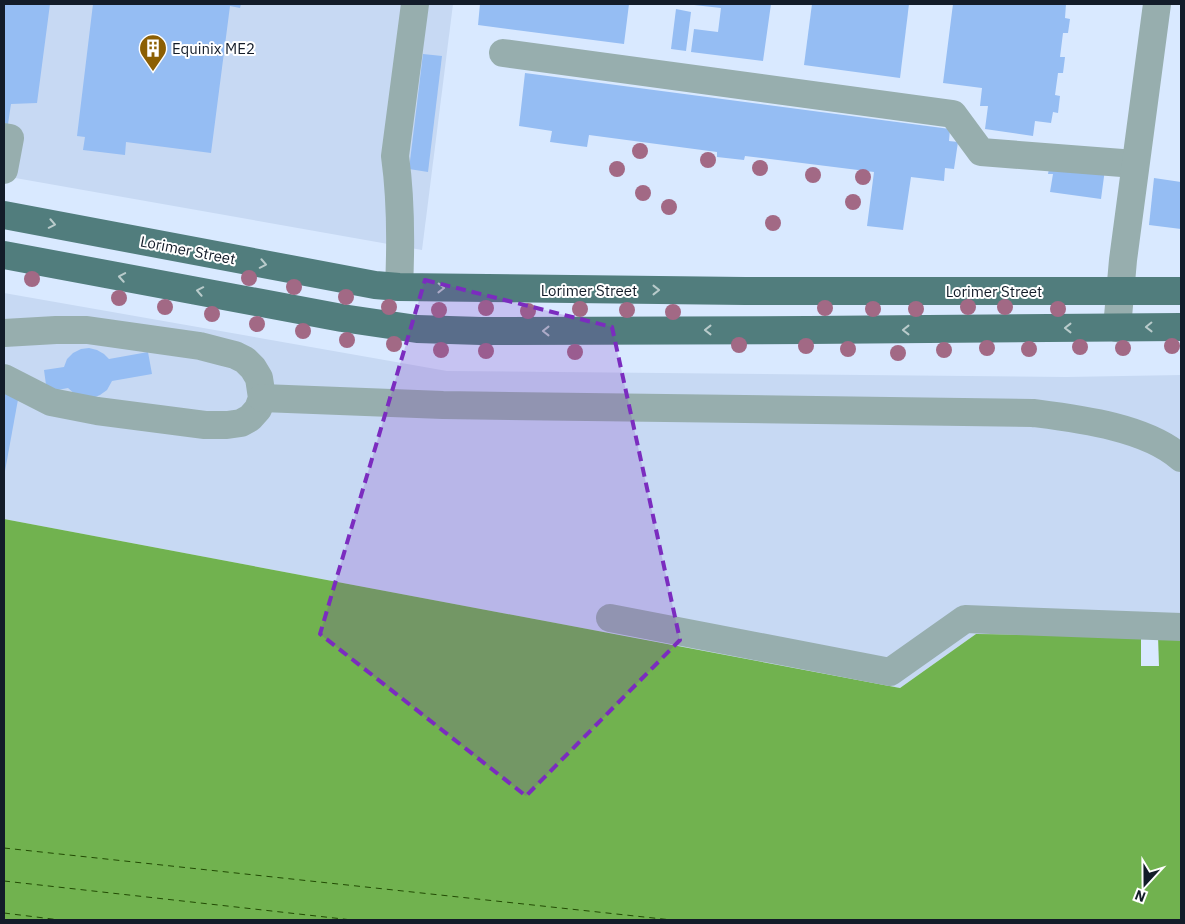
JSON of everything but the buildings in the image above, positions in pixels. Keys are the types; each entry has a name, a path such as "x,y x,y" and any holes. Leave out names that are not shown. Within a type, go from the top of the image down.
{"main road":[{"name":"Lorimer Street","path":"4,215 366,283 399,287 1181,291"},
{"path":"4,255 342,318 417,329 481,331 1181,327"},
{"path":"745,290 745,330"}],"lane":[{"path":"399,287 401,246 395,156 415,4"},
{"path":"1117,328 1123,260 1156,4"},
{"path":"503,53 953,114 981,152 1135,164"},
{"path":"4,137 10,138 4,170"},
{"path":"4,333 87,330 200,346 235,355 245,360 259,378 262,398 258,409 250,418 241,423 205,425 97,411 51,402 4,378"},
{"path":"262,398 443,405 1033,413 1075,418 1144,436 1167,446 1181,458"},
{"path":"610,618 890,672 965,619 1181,627"}],"highlighted area":[{"path":"425,280 612,327 680,640 526,796 320,634"}],"shaded area":[{"path":"4,4 453,4 422,250 4,176"},
{"path":"4,293 447,371 1066,377 1181,375 1181,637 976,634 900,688 4,519"},
{"path":"4,519 900,688 976,634 1181,637 1181,920 4,920"}],"pier":[{"path":"1158,636 1159,666 1141,666 1141,637"}],"ferry route":[{"path":"4,848 672,920"},
{"path":"4,881 352,920"},
{"path":"4,913 60,920"}],"place":[{"name":"Equinix ME2","path":"153,72"}]}
